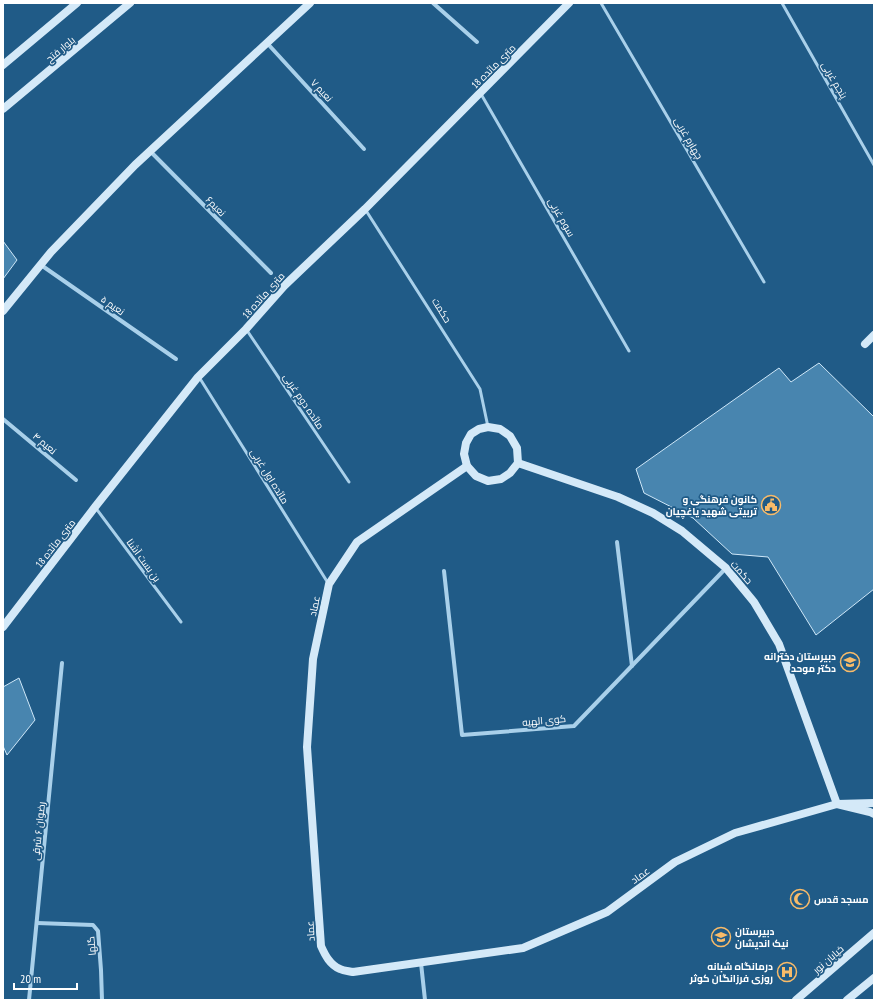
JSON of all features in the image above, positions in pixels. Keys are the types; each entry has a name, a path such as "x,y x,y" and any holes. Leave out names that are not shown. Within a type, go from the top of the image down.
{"street":[{"path":"3,65 77,3"},
{"name":"بلوار فتح","path":"3,110 130,3"},
{"path":"3,311 51,252 125,175 310,3"},
{"path":"433,3 477,42"},
{"name":"18 متری مائده","path":"3,627 95,507 198,377 246,329 284,286 366,209 569,3"},
{"name":"نعیم ۷","path":"267,43 364,149"},
{"name":"نعیم۶","path":"150,151 271,273"},
{"name":"نعیم ۵","path":"41,264 176,359"},
{"path":"865,344 874,335"},
{"name":"نعیم ۴","path":"3,419 76,480"},
{"path":"488,427 500,429 510,436 517,448 518,462 510,473 501,478 488,481 476,476 467,466 464,454 466,443 471,434 479,430 488,427"},
{"name":"حکمت","path":"518,462 618,497 653,513 682,531 726,568 754,602 780,644 837,804"},
{"name":"عماد","path":"467,466 357,542 329,584 313,659 307,747 321,946 326,956 332,963 340,970 353,972 523,948 607,912 675,862 734,833 837,804"},
{"path":"617,542 632,666"},
{"name":"کوی الهیه","path":"444,571 462,735 574,726 726,568"},
{"name":"رضوان ۶ شرقی","path":"29,1000 62,663"},
{"path":"837,804 874,803"},
{"path":"837,804 874,814"},
{"name":"گلها","path":"37,923 93,925 98,931 102,1000"},
{"name":"خیابان نور","path":"796,1000 874,932"},
{"path":"421,963 425,1000"},
{"path":"847,1000 874,978"}],"lane":[{"name":"چهارم غربی","path":"601,3 764,282"},
{"name":"پنجم غربی","path":"782,3 874,165"},
{"name":"سوم غربی","path":"480,92 629,350"},
{"name":"حکمت","path":"366,209 480,389 488,427"},
{"name":"مائده دوم غربی","path":"246,329 350,482"},
{"name":"مائده اول غربی","path":"198,377 329,584"},
{"name":"بن بست آشنا","path":"95,507 181,622"}],"building":[{"path":"3,241 17,260 3,279"},
{"name":"کانون فرهنگی و تربیتی شهید یاغچیان","path":"819,363 874,417 874,589 816,635 768,557 732,554 693,518 644,493 636,469 779,368 791,382"},
{"path":"19,678 35,720 7,755 3,746 3,687"}],"place":[{"name":"کانون فرهنگی و تربیتی شهید یاغچیان","path":"771,505"},
{"name":"دبیرستان دخترانه دکتر موحد","path":"850,662"},
{"name":"مسجد قدس","path":"800,899"},
{"name":"دبیرستان نیک اندیشان","path":"721,937"},
{"name":"درمانگاه شبانه روزی فرزانگان کوثر","path":"787,972"}]}
